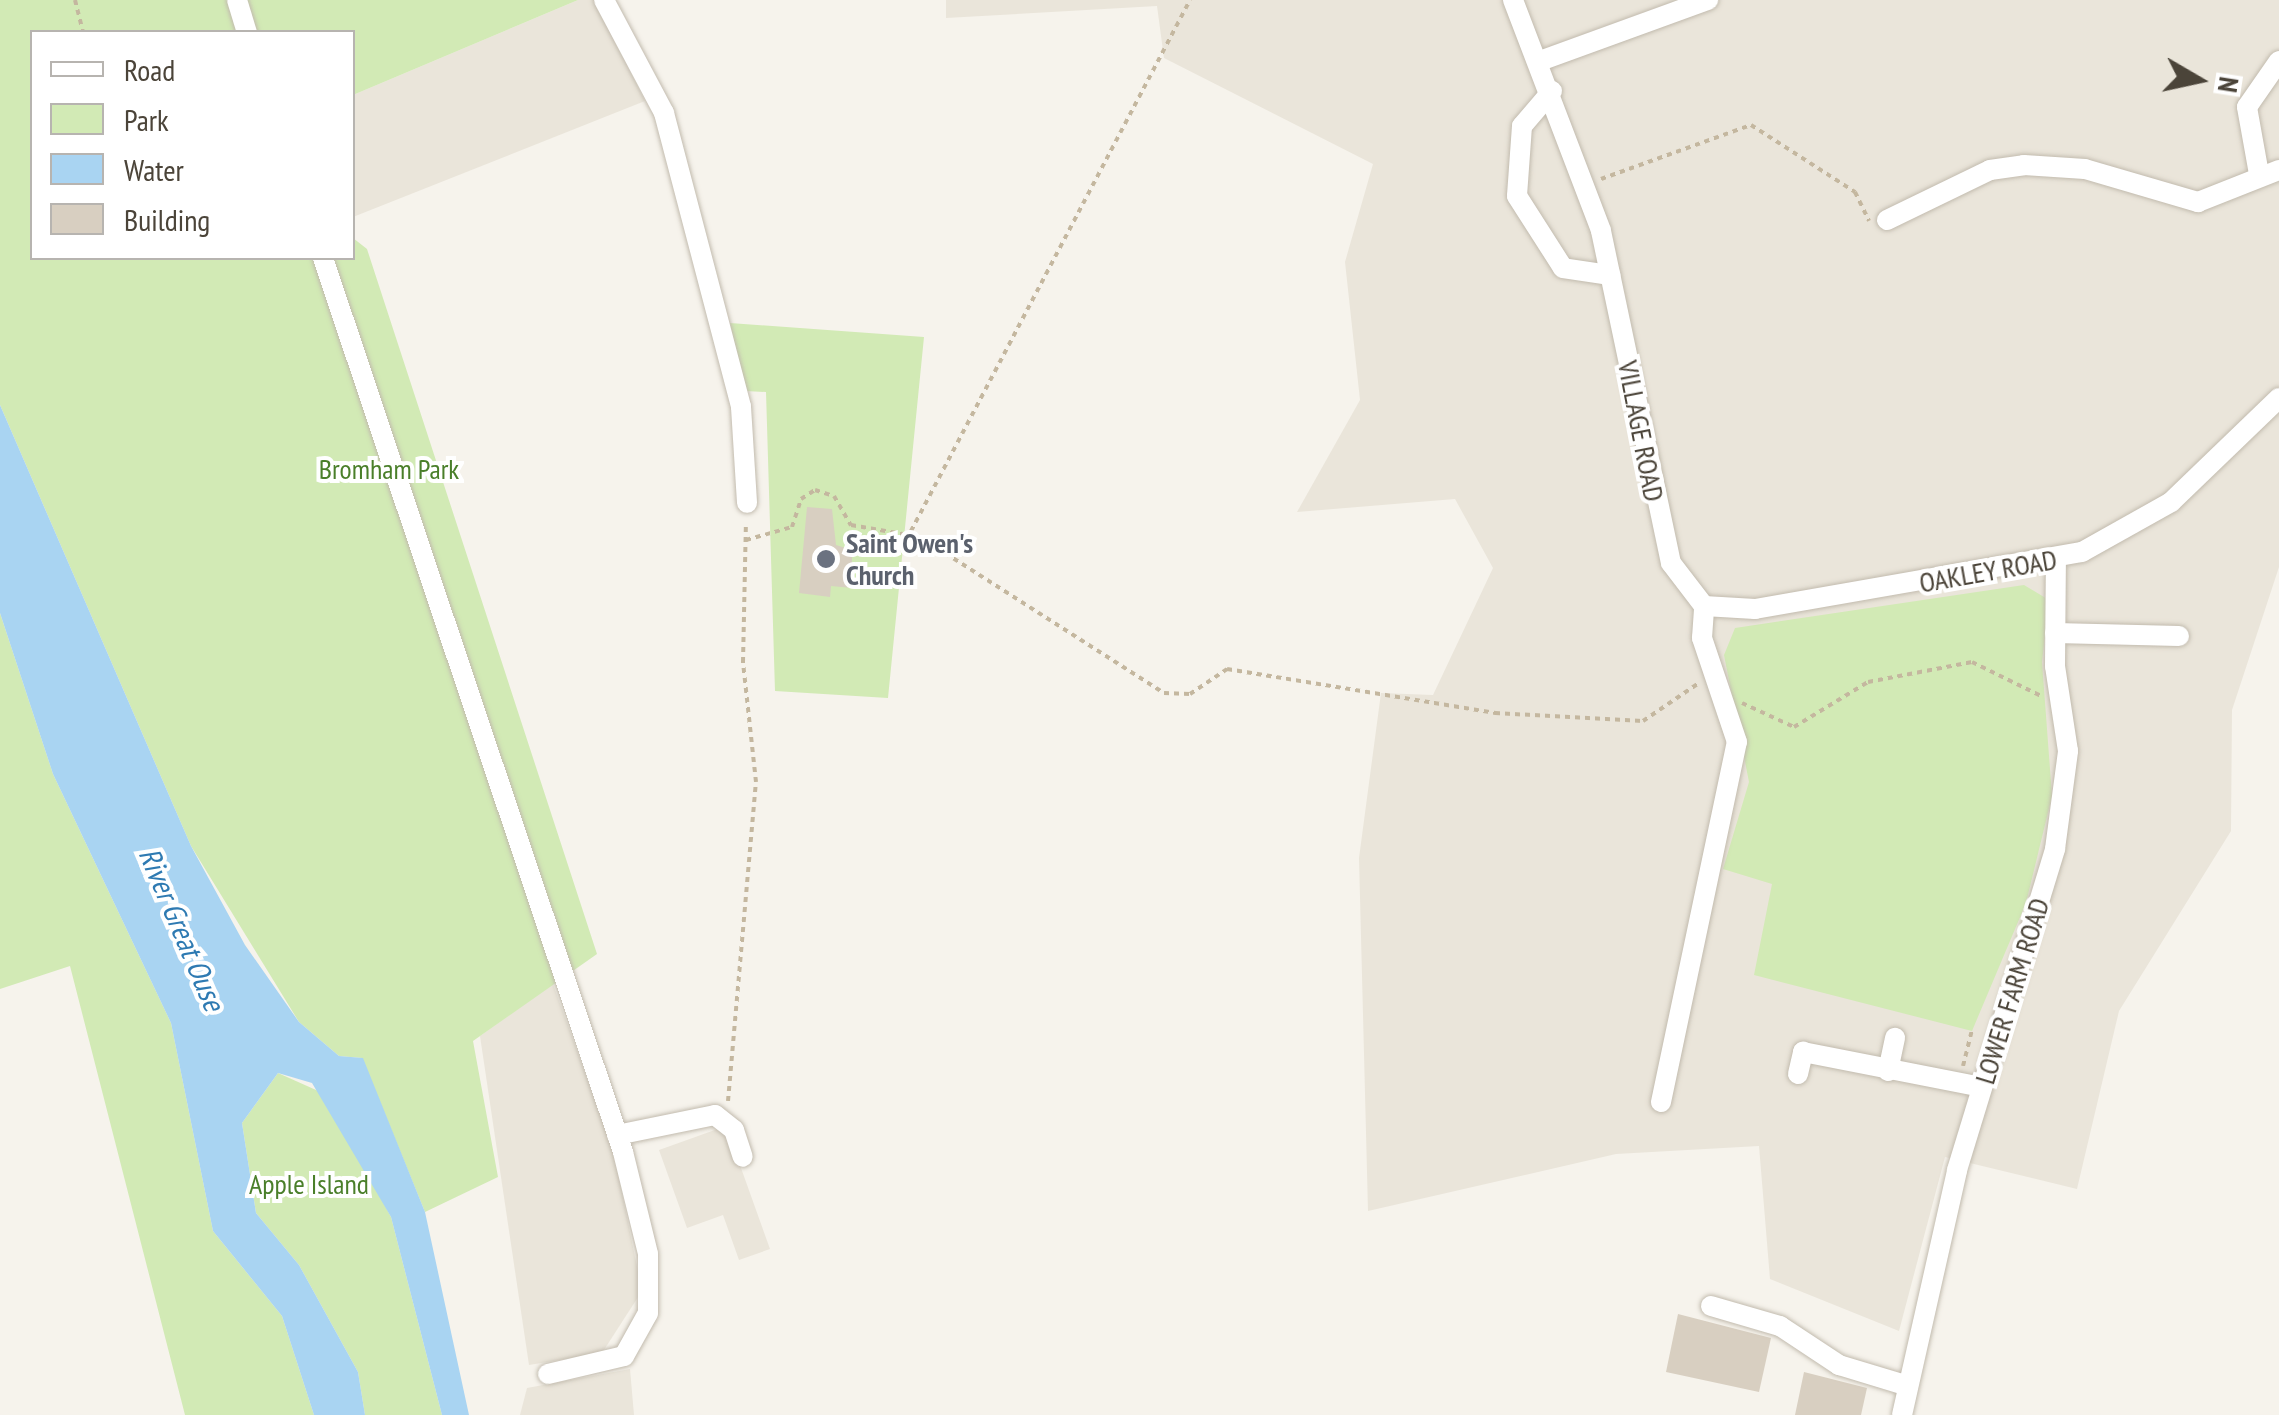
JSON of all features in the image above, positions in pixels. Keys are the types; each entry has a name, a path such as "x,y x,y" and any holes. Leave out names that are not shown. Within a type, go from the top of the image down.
{"street":[{"path":"236,0 246,30"},
{"path":"604,0 664,113 742,407 746,503"},
{"name":"VILLAGE ROAD","path":"1513,0 1587,184 1671,563 1704,606"},
{"path":"1540,61 1708,0"},
{"path":"1887,220 1990,170 2024,165 2085,168 2198,202 2269,172 2247,107 2279,61"},
{"path":"1552,92 1522,126 1517,196 1563,268 1610,274"},
{"path":"324,260 618,1135 648,1254 648,1314 614,1364 548,1374"},
{"name":"OAKLEY ROAD","path":"1704,606 1754,609 2056,561 2171,502 2279,398"},
{"name":"LOWER FARM ROAD","path":"1902,1415 1982,1087 2055,848 2068,751 2055,633 2056,561"},
{"path":"1661,1102 1671,1030 1719,858 1737,742 1712,675 1704,606"},
{"path":"2055,633 2179,636"},
{"path":"1888,1070 1895,1038"},
{"path":"1798,1074 1804,1052 1958,1086 1982,1087"},
{"path":"618,1135 715,1115 734,1130 743,1157"},
{"path":"1711,1306 1772,1323 1840,1366 1908,1386"}],"path":[{"path":"76,0 83,30"},
{"path":"910,532 1190,0"},
{"path":"1587,184 1751,125 1856,192 1871,225 1887,220"},
{"path":"746,540 792,527 800,499 815,490 834,496 852,524 910,532 1164,693 1190,694 1227,669 1495,713 1644,720 1712,675"},
{"path":"715,1115 729,1098 737,1054 756,782 743,662 746,503"},
{"path":"1722,701 1794,727 1868,682 1972,662 2062,702"},
{"path":"1958,1086 1972,1031"}],"shaded area":[{"path":"578,0 594,0 645,101 355,216 355,94"},
{"path":"946,0 2279,0 2279,567 2232,710 2231,831 2119,1011 2077,1189 1945,1157 1899,1331 1770,1279 1759,1146 1616,1154 1368,1211 1359,858 1381,693 1433,695 1493,568 1455,499 1297,512 1360,400 1345,262 1373,164 1164,58 1157,6 946,18"},
{"path":"553,984 614,1154 642,1291 602,1353 529,1365 480,1036"},
{"path":"726,1126 770,1249 739,1260 723,1215 687,1228 659,1150"},
{"path":"630,1369 634,1415 520,1415 527,1388"}],"green space":[{"name":"Bromham Park","path":"0,0 578,0 355,94 355,30 30,30 30,260 355,260 355,240 367,249 597,954 473,1041 498,1177 425,1212 362,1058 339,1056 299,1022 191,846 0,405"},
{"path":"730,323 924,337 888,698 775,691 766,392 745,391"},
{"path":"2024,585 2049,600 2042,662 2052,796 2026,903 1972,1031 1754,975 1772,884 1723,869 1749,782 1724,655 1735,628"},
{"path":"0,613 53,774 171,1023 213,1231 282,1316 314,1415 185,1415 70,966 0,989"},
{"name":"Apple Island","path":"278,1073 325,1094 391,1217 442,1415 365,1415 358,1372 299,1265 256,1213 242,1123"}],"water":[{"name":"River Great Ouse","path":"0,405 191,846 245,945 299,1022 339,1056 363,1058 425,1212 469,1415 442,1415 391,1217 312,1083 278,1073 242,1123 256,1213 299,1265 358,1372 365,1415 314,1415 282,1316 213,1231 171,1023 53,774 0,613"}],"building":[{"name":"Saint Owen's Church","path":"807,507 832,509 836,545 852,550 852,588 831,586 830,597 799,593"},
{"path":"1678,1314 1771,1338 1759,1392 1666,1372"},
{"path":"1804,1372 1867,1388 1861,1415 1795,1415"}],"place":[{"name":"Saint Owen's Church","path":"826,559"}]}
